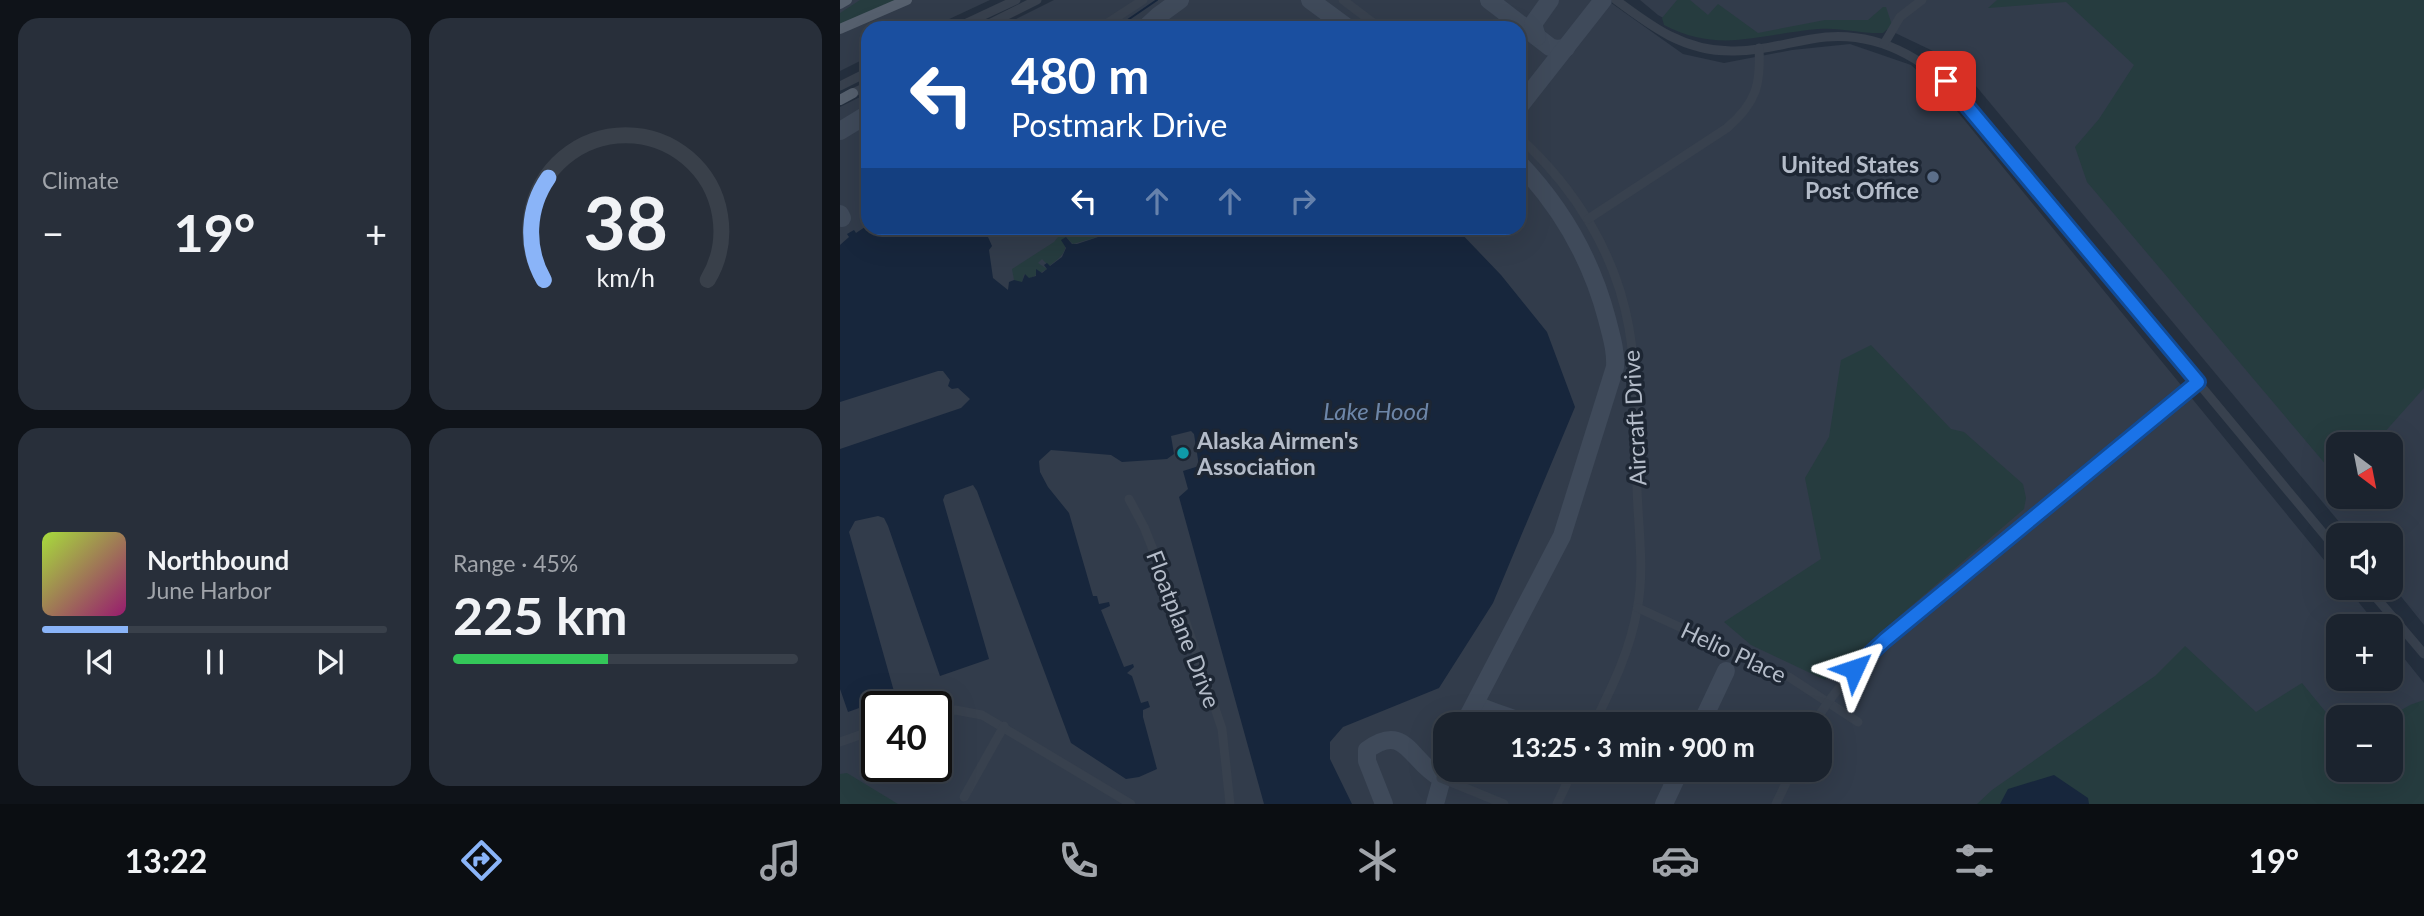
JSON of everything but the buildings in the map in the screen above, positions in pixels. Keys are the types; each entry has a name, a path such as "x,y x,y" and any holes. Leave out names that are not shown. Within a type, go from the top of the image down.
{"main road":[{"path":"840,4 847,0"},
{"path":"840,29 907,0"},
{"path":"840,99 853,93"}],"street":[{"path":"971,21 1016,0"},
{"path":"995,21 1037,0"},
{"path":"1111,21 1143,0"},
{"path":"1343,0 1371,21"},
{"path":"1616,0 1662,34 1706,48 1732,52 1826,37 1849,36 1884,44 1929,67 1953,89 2326,537"},
{"path":"1884,44 1900,17 1922,0"},
{"path":"1588,219 1727,128 1739,117 1754,96 1758,84 1759,48"},
{"path":"840,86 861,76"},
{"path":"853,93 861,89"},
{"name":"Aircraft Drive","path":"1526,144 1554,172 1588,219 1615,278 1629,327 1635,396 1640,590 1638,608 1618,674 1600,712"},
{"path":"1821,712 1854,669 1885,640 2198,382"},
{"name":"Floatplane Drive","path":"1129,499 1144,527 1171,596 1183,614 1220,722 1230,804"},
{"path":"2378,600 2424,654"},
{"name":"Helio Place","path":"1638,608 1789,677 1858,722"},
{"path":"952,711 969,711 1004,726 1131,804"},
{"path":"964,797 1004,726"},
{"path":"840,742 861,735"},
{"path":"1451,782 1504,804"},
{"path":"1557,804 1567,782"},
{"path":"1776,804 1786,782"}],"shaded area":[{"path":"840,0 990,0 945,21 861,21 861,60 840,71"},
{"path":"1054,0 1607,0 1683,54 1724,63 1792,50 1850,44 1911,65 1943,94 2326,562 2326,600 2357,600 2368,614 2326,614 2326,691 2403,691 2403,657 2424,683 2424,804 840,804 840,107 861,96 861,235 1526,235 1526,21 1012,21"},
{"path":"1640,0 2424,0 2424,625 2403,599 2403,523 2340,523 2328,509 2403,509 2403,432 2326,432 2326,506 1956,62 1868,20 1744,36 1697,37 1658,15"}],"green space":[{"path":"860,0 897,0 840,25 840,13"},
{"path":"1677,0 1690,0 1708,15 1718,4 1758,33 1825,20 1868,20 1883,7 1886,7 1892,25 1883,33 1826,29 1740,40 1703,39 1664,25 1662,18"},
{"path":"1997,0 2424,0 2424,388 2385,432 2326,432 2326,465 2087,182 2075,147 2099,119 2134,65 2066,2 1988,8"},
{"path":"1103,235 1073,244 1066,237 1064,251 1060,257 1049,266 1042,259 1038,263 1047,269 1029,279 1024,274 1022,282 1019,283 1014,280 1012,269 1058,237"},
{"path":"1871,345 1951,429 1964,432 2023,484 2026,498 2024,509 1825,680 1751,645 1724,622 1821,559 1805,478 1829,437 1841,360"},
{"path":"2185,646 2256,712 2302,683 2326,712 2326,782 2403,782 2403,709 2424,700 2424,804 1977,804 1992,790 2155,676"},
{"path":"847,773 898,804 840,804 840,774"}],"water":[{"name":"Lake Hood","path":"854,230 856,233 861,230 861,235 987,235 992,246 989,250 993,278 1008,290 1009,282 1022,282 1025,274 1029,278 1036,276 1036,269 1042,273 1047,269 1044,265 1047,263 1050,266 1062,257 1066,248 1061,240 1066,237 1072,244 1077,244 1104,235 1463,235 1501,275 1547,332 1575,407 1493,603 1439,688 1343,727 1330,742 1330,759 1352,804 1264,804 1179,497 1188,489 1183,471 1199,466 1194,434 1191,431 1171,436 1174,454 1167,459 1122,462 1111,455 1051,450 1039,461 1040,472 1048,487 1069,513 1093,596 1097,596 1099,604 1109,602 1110,606 1101,610 1124,667 1133,664 1134,667 1127,673 1132,676 1141,703 1148,701 1150,707 1143,710 1143,717 1157,769 1126,779 1071,743 973,485 945,495 943,500 989,659 940,676 884,518 878,516 855,521 849,532 894,691 861,691 861,707 848,712 840,689 840,449 961,408 970,399 958,388 952,389 948,386 950,380 943,371 938,371 840,402 840,245 849,237 847,234"},
{"path":"2054,775 2088,798 2089,804 2000,804 2008,789"}],"waterway":[{"path":"1126,21 1157,0"}],"taxiway":[{"path":"1153,21 1180,0"},
{"path":"1310,0 1338,21"},
{"path":"1489,0 1516,21"},
{"path":"1537,37 1533,24 1550,0"},
{"path":"1526,98 1603,0"},
{"path":"1526,29 1550,47 1566,48"},
{"path":"840,131 861,118"},
{"path":"1470,712 1562,536 1615,367 1607,319 1593,275 1562,216 1526,171"},
{"path":"840,214 842,218"},
{"path":"1707,712 1726,671"},
{"path":"1475,704 1494,712"},
{"path":"1384,804 1367,761 1367,750 1380,742 1399,742 1433,772"},
{"path":"1435,804 1441,782"},
{"path":"1664,804 1674,782"}],"place":[{"name":"United States Post Office","path":"1933,177"},
{"name":"Alaska Airmen's Association","path":"1183,453"}],"route":[{"path":"1854,669 1885,640 2198,382 1946,81"}]}
